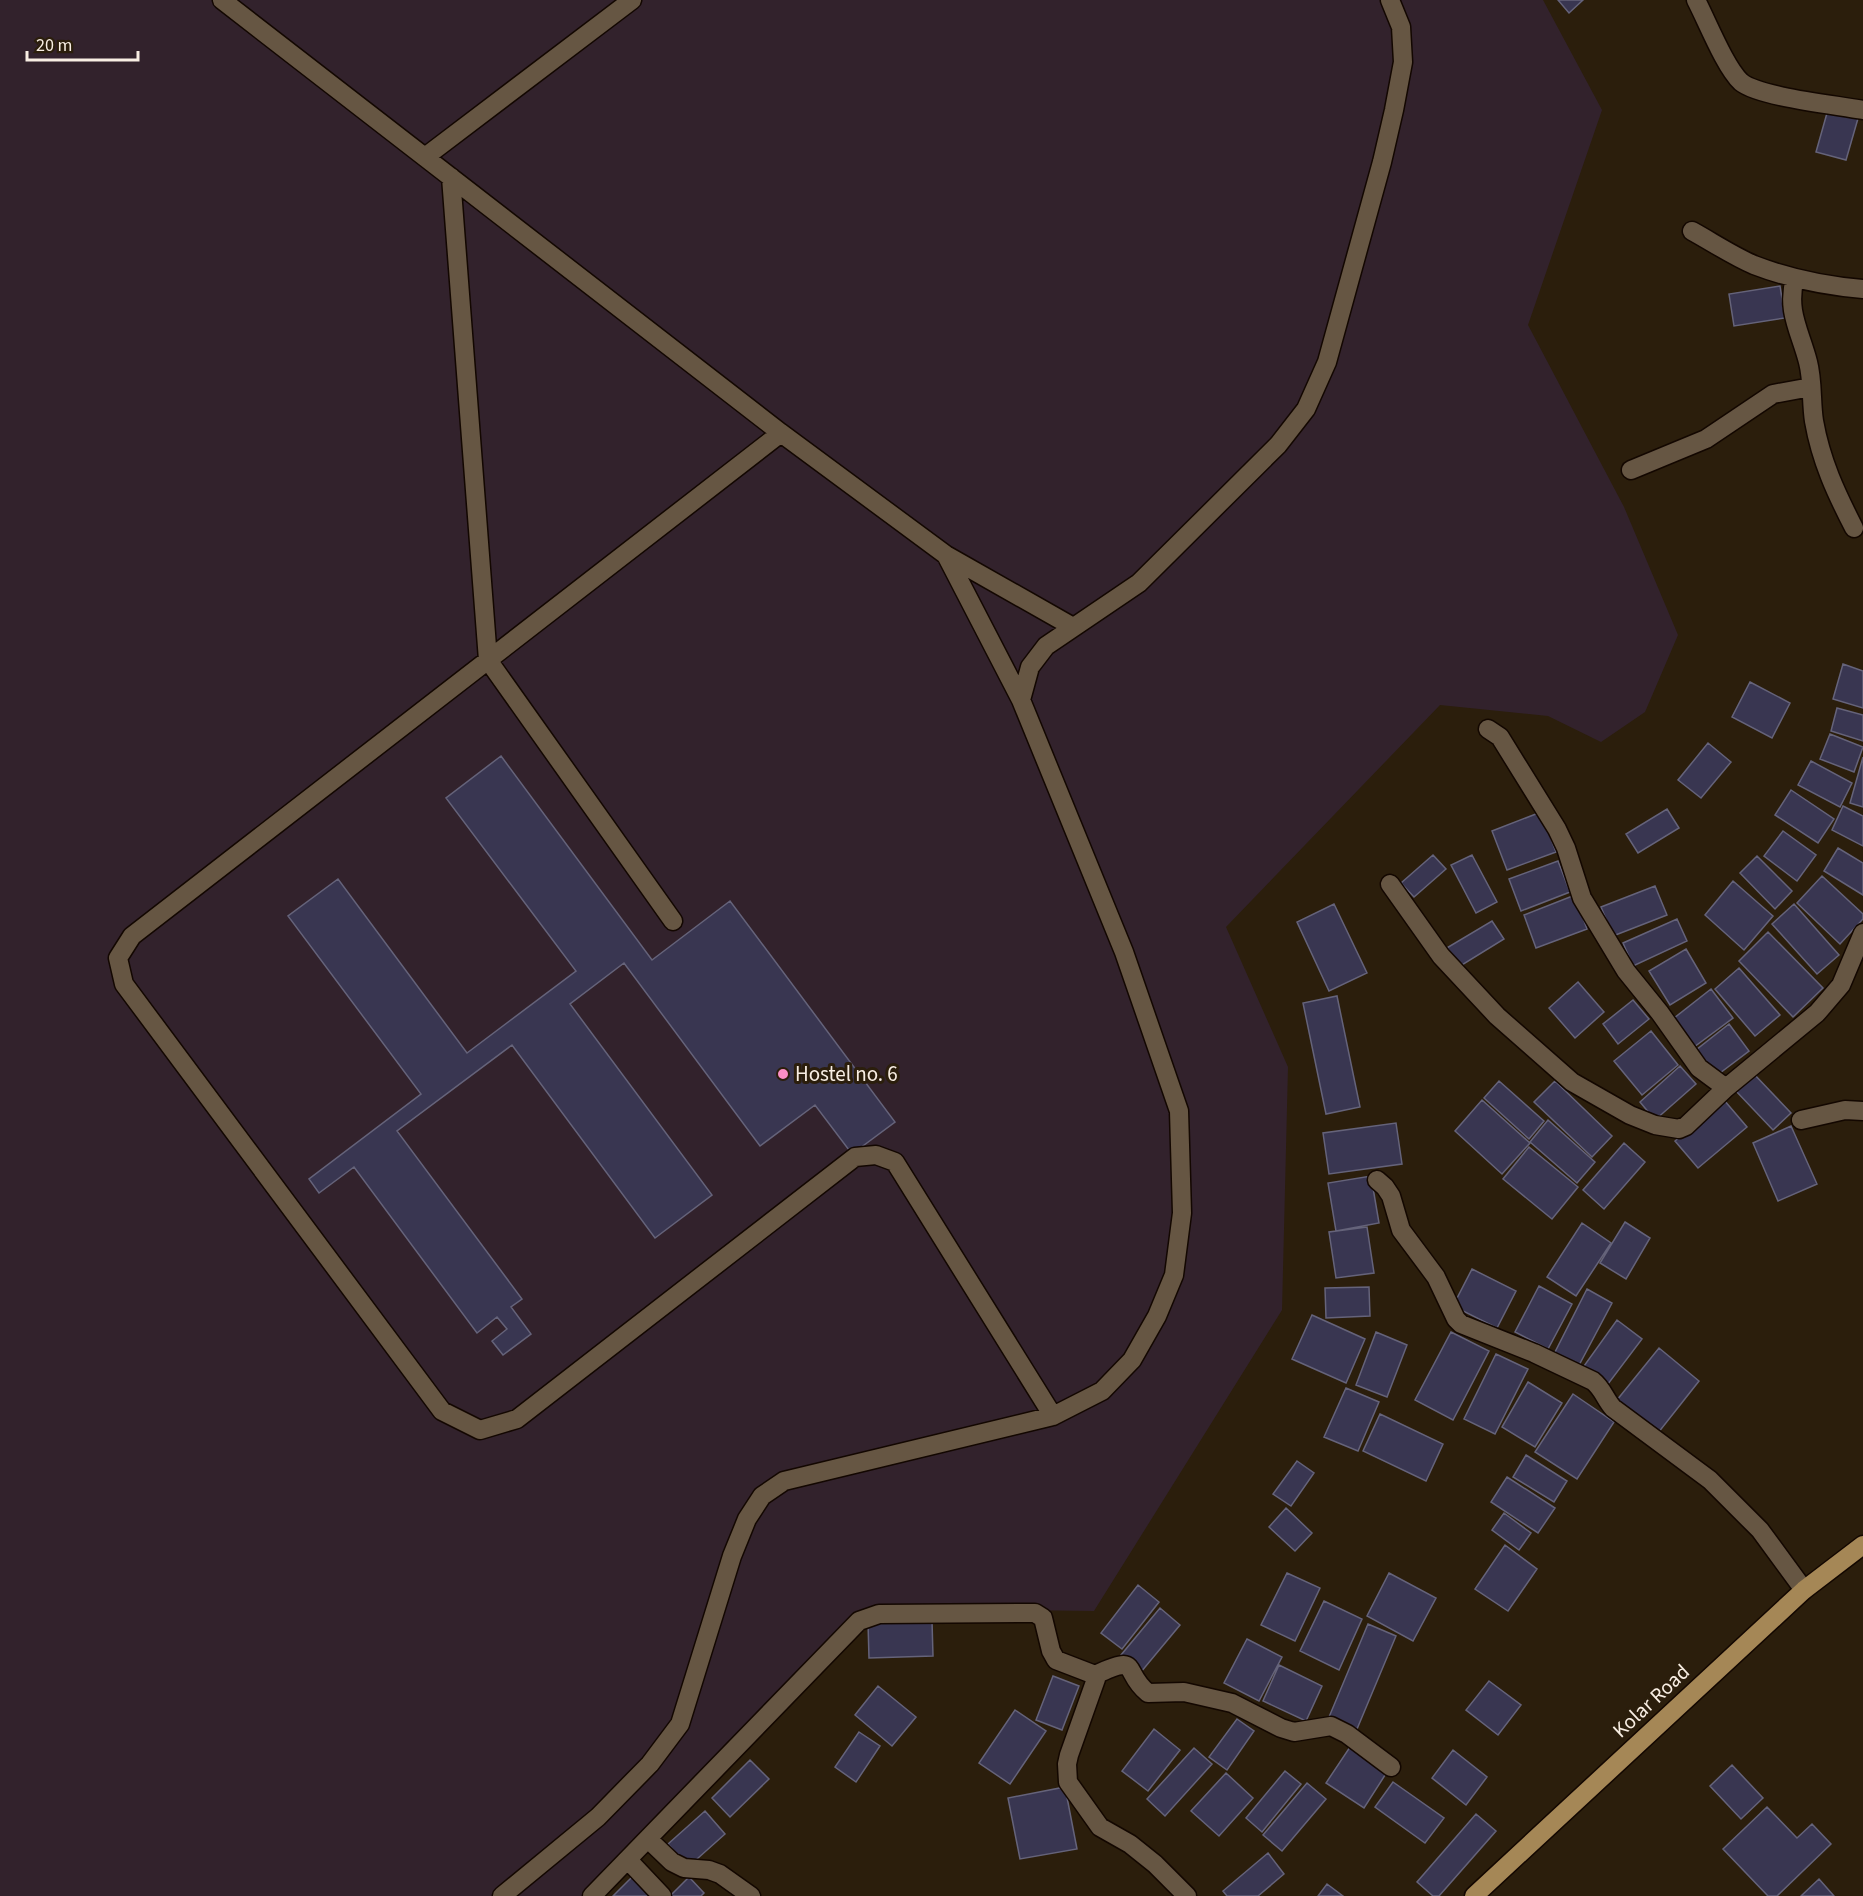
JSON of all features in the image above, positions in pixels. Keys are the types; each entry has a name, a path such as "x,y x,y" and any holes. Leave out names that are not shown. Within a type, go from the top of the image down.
{"main road":[{"name":"Kolar Road","path":"1474,1896 1804,1590 1863,1545"}],"street":[{"path":"222,0 781,433 946,555 1073,627"},
{"path":"424,157 632,0"},
{"path":"1021,700 1030,667 1046,646 1139,582 1278,446 1306,409 1328,362 1394,110 1402,50 1401,27 1390,0"},
{"path":"1696,0 1732,69 1742,83 1774,95 1863,110"},
{"path":"451,177 488,660 673,921"},
{"path":"1692,231 1752,264 1795,278 1863,289"},
{"path":"1795,278 1790,294 1793,313 1808,362 1814,419 1824,466 1854,528"},
{"path":"1631,470 1706,439 1773,394 1811,387"},
{"path":"781,433 132,936 118,958 124,984 442,1411 480,1430 517,1419 855,1157 876,1155 895,1162 1053,1416"},
{"path":"502,1896 598,1817 650,1764 680,1724 732,1556 747,1519 762,1496 783,1481 1053,1416 1102,1391 1132,1360 1157,1316 1174,1275 1182,1213 1179,1111 1124,952 1021,700 946,555"},
{"path":"1488,729 1500,737 1557,829 1566,848 1582,898 1626,971 1699,1068 1726,1088"},
{"path":"1390,884 1442,956 1465,982 1497,1016 1572,1082 1630,1115 1669,1129 1686,1126 1726,1088 1817,1013 1841,985 1863,933"},
{"path":"1801,1120 1845,1110 1863,1111"},
{"path":"1377,1180 1391,1196 1406,1239 1436,1277 1461,1324 1534,1353 1593,1381 1600,1387 1613,1408 1710,1480 1760,1530 1804,1590"},
{"path":"592,1896 859,1621 879,1614 1035,1613 1043,1618 1051,1651 1056,1660 1095,1675 1118,1664 1126,1665 1148,1694 1184,1692 1232,1703 1281,1728 1294,1732 1331,1725 1347,1734 1391,1767"},
{"path":"1095,1675 1096,1679 1067,1764 1068,1782 1100,1827 1130,1844 1155,1864 1187,1896"},
{"path":"648,1839 672,1862 684,1868 709,1870 720,1874 751,1896"},
{"path":"628,1860 662,1896"}],"shaded area":[{"path":"0,0 1543,0 1602,110 1528,325 1624,507 1678,635 1645,712 1601,742 1548,716 1440,705 1226,927 1288,1067 1282,1310 1094,1611 877,1608 601,1896 0,1896"}],"building":[{"path":"1558,0 1583,0 1569,13"},
{"path":"1829,106 1859,115 1846,160 1816,152"},
{"path":"1780,286 1785,318 1734,326 1729,294"},
{"path":"1843,664 1863,671 1863,708 1833,699"},
{"path":"1750,682 1790,703 1772,738 1732,717"},
{"path":"1837,708 1863,715 1863,741 1831,731"},
{"path":"1830,734 1863,747 1854,772 1820,759"},
{"path":"1708,743 1731,762 1701,798 1678,780"},
{"name":"Hostel no. 6","path":"501,756 652,960 730,901 895,1122 852,1154 815,1105 760,1146 624,963 570,1004 712,1195 655,1238 512,1045 397,1131 522,1299 511,1307 531,1334 503,1355 492,1341 507,1329 497,1317 477,1333 354,1167 319,1193 309,1179 421,1094 288,916 338,879 467,1053 576,971 446,798"},
{"path":"1863,757 1863,807 1850,803"},
{"path":"1811,761 1852,783 1840,807 1798,785"},
{"path":"1791,790 1834,819 1818,843 1775,815"},
{"path":"1843,806 1863,816 1863,846 1832,830"},
{"path":"1667,809 1679,828 1638,853 1626,834"},
{"path":"1541,812 1556,852 1507,870 1492,831"},
{"path":"1783,831 1816,855 1797,881 1764,856"},
{"path":"1838,848 1863,863 1863,895 1824,871"},
{"path":"1433,855 1446,869 1414,897 1401,883"},
{"path":"1472,855 1497,902 1476,913 1451,865"},
{"path":"1757,856 1792,891 1775,909 1740,873"},
{"path":"1558,861 1570,892 1521,911 1509,879"},
{"path":"1822,876 1863,914 1863,919 1840,944 1797,903"},
{"path":"1733,881 1773,916 1744,950 1705,915"},
{"path":"1655,886 1667,915 1613,936 1601,907"},
{"path":"1575,895 1587,929 1536,948 1524,915"},
{"path":"1334,904 1367,973 1329,991 1297,922"},
{"path":"1794,904 1839,955 1817,974 1772,924"},
{"path":"1677,919 1687,941 1633,966 1623,943"},
{"path":"1492,921 1504,939 1457,968 1445,949"},
{"path":"1768,932 1823,988 1793,1017 1739,961"},
{"path":"1686,949 1706,983 1670,1005 1649,971"},
{"path":"1739,968 1780,1015 1755,1036 1715,989"},
{"path":"1578,982 1604,1012 1575,1038 1549,1008"},
{"path":"1711,989 1733,1018 1690,1050 1669,1022"},
{"path":"1337,996 1360,1107 1326,1114 1303,1003"},
{"path":"1633,1000 1649,1019 1618,1044 1603,1024"},
{"path":"1729,1024 1749,1051 1716,1076 1696,1050"},
{"path":"1651,1031 1678,1065 1642,1095 1614,1061"},
{"path":"1680,1066 1696,1084 1655,1120 1640,1102"},
{"path":"1752,1072 1791,1113 1773,1130 1735,1090"},
{"path":"1499,1081 1544,1121 1529,1139 1484,1098"},
{"path":"1555,1081 1612,1136 1592,1157 1534,1102"},
{"path":"1482,1100 1530,1143 1502,1174 1455,1131"},
{"path":"1724,1100 1747,1127 1698,1168 1675,1141"},
{"path":"1548,1120 1595,1162 1577,1183 1530,1142"},
{"path":"1396,1123 1402,1164 1329,1174 1323,1133"},
{"path":"1791,1126 1817,1184 1778,1201 1753,1143"},
{"path":"1624,1143 1645,1162 1604,1209 1583,1190"},
{"path":"1529,1147 1578,1187 1552,1219 1503,1179"},
{"path":"1371,1176 1379,1223 1336,1231 1328,1183"},
{"path":"1625,1222 1650,1238 1626,1279 1600,1263"},
{"path":"1582,1223 1611,1243 1576,1296 1547,1277"},
{"path":"1367,1227 1374,1273 1336,1278 1329,1232"},
{"path":"1472,1269 1516,1291 1497,1328 1453,1306"},
{"path":"1539,1286 1572,1304 1548,1349 1515,1332"},
{"path":"1369,1287 1370,1316 1326,1318 1325,1288"},
{"path":"1587,1289 1612,1303 1577,1369 1553,1356"},
{"path":"1312,1315 1365,1339 1346,1383 1292,1359"},
{"path":"1617,1320 1642,1339 1608,1384 1584,1366"},
{"path":"1376,1332 1407,1345 1387,1397 1356,1385"},
{"path":"1451,1332 1489,1351 1453,1420 1415,1400"},
{"path":"1659,1348 1699,1381 1658,1433 1617,1400"},
{"path":"1496,1354 1528,1369 1495,1434 1464,1419"},
{"path":"1528,1382 1562,1403 1535,1447 1502,1427"},
{"path":"1346,1388 1379,1402 1358,1451 1324,1437"},
{"path":"1573,1394 1614,1422 1577,1479 1535,1452"},
{"path":"1380,1414 1443,1444 1426,1481 1363,1451"},
{"path":"1526,1455 1567,1481 1554,1502 1513,1477"},
{"path":"1297,1461 1314,1473 1291,1506 1273,1494"},
{"path":"1507,1477 1555,1508 1538,1533 1491,1502"},
{"path":"1286,1508 1312,1533 1295,1551 1269,1527"},
{"path":"1504,1513 1531,1533 1519,1550 1492,1530"},
{"path":"1505,1545 1537,1569 1508,1611 1475,1589"},
{"path":"1287,1573 1320,1588 1295,1641 1261,1625"},
{"path":"1389,1573 1436,1598 1413,1641 1367,1616"},
{"path":"1138,1585 1159,1602 1122,1649 1101,1633"},
{"path":"1324,1601 1362,1619 1339,1670 1300,1651"},
{"path":"1160,1608 1180,1625 1141,1672 1121,1655"},
{"path":"932,1621 933,1656 869,1658 868,1623"},
{"path":"1368,1624 1396,1636 1357,1729 1329,1717"},
{"path":"1247,1639 1282,1657 1259,1701 1224,1683"},
{"path":"1279,1665 1322,1686 1306,1721 1263,1701"},
{"path":"1053,1676 1079,1686 1062,1730 1036,1720"},
{"path":"1489,1681 1521,1705 1498,1735 1466,1710"},
{"path":"878,1686 916,1717 892,1746 855,1715"},
{"path":"1015,1710 1046,1731 1010,1784 979,1763"},
{"path":"1237,1719 1254,1731 1227,1770 1209,1757"},
{"path":"1154,1729 1180,1750 1148,1791 1122,1771"},
{"path":"859,1732 880,1746 856,1782 835,1767"},
{"path":"1350,1747 1387,1772 1364,1808 1326,1783"},
{"path":"1194,1748 1212,1764 1165,1816 1147,1799"},
{"path":"1453,1750 1487,1777 1466,1805 1432,1778"},
{"path":"750,1760 769,1779 730,1817 712,1798"},
{"path":"1732,1765 1763,1798 1741,1819 1710,1786"},
{"path":"1285,1771 1301,1784 1262,1832 1246,1818"},
{"path":"1226,1773 1253,1798 1219,1836 1191,1811"},
{"path":"1393,1782 1444,1818 1425,1843 1375,1807"},
{"path":"1307,1783 1326,1799 1282,1851 1263,1835"},
{"path":"1065,1787 1077,1849 1020,1859 1008,1798"},
{"path":"1767,1807 1797,1838 1812,1824 1831,1844 1777,1896 1768,1896 1723,1849"},
{"path":"705,1811 725,1834 688,1867 668,1844"},
{"path":"1476,1814 1496,1831 1439,1896 1433,1896 1417,1882"},
{"path":"1268,1853 1284,1874 1258,1896 1227,1896 1223,1891"},
{"path":"636,1873 656,1896 613,1896"},
{"path":"689,1877 704,1893 701,1896 670,1896"},
{"path":"1819,1879 1834,1896 1801,1896"},
{"path":"1327,1884 1343,1896 1318,1896"}],"place":[{"name":"Hostel no. 6","path":"783,1074"}]}
